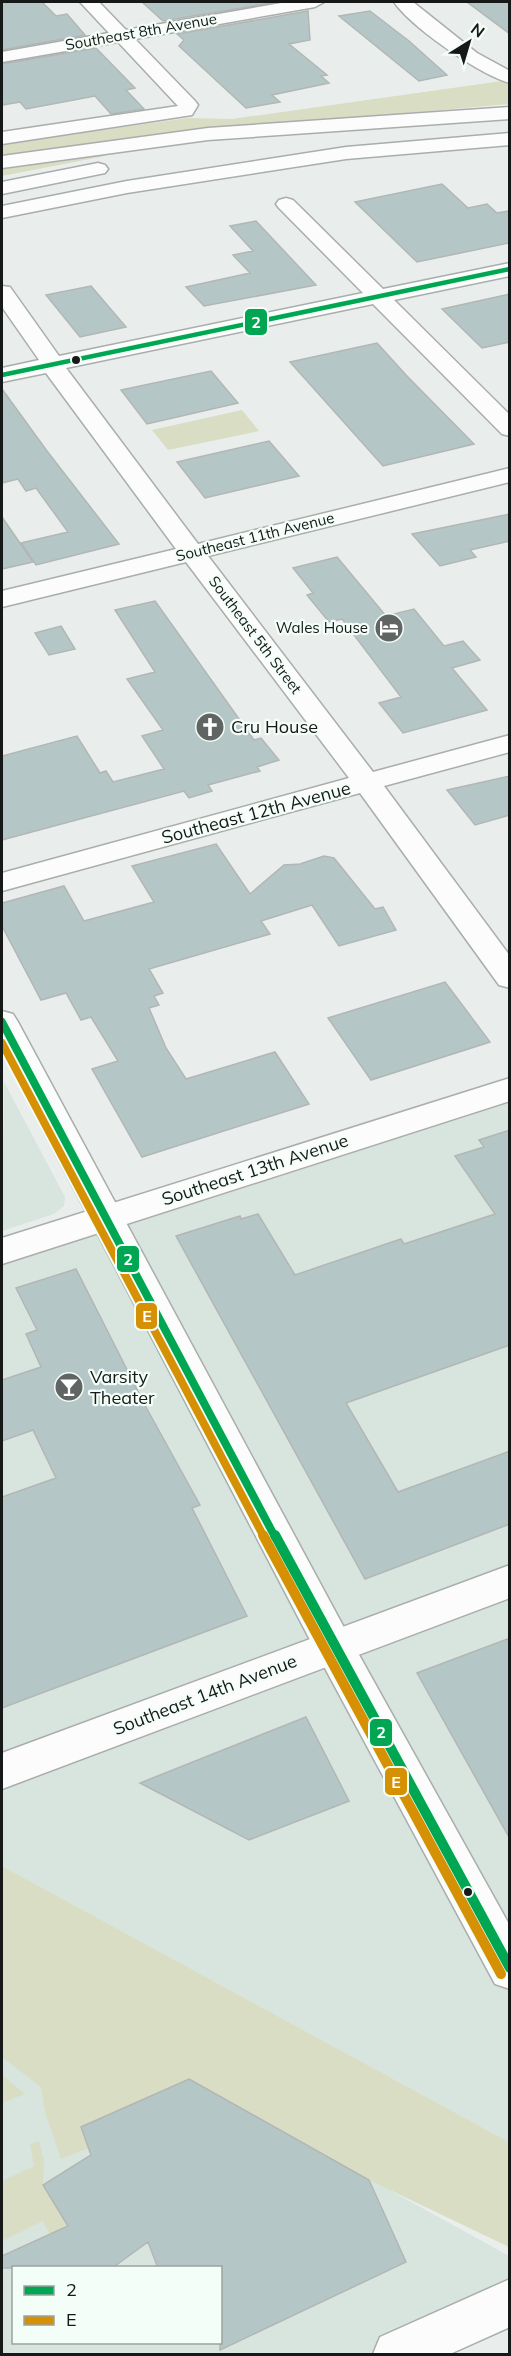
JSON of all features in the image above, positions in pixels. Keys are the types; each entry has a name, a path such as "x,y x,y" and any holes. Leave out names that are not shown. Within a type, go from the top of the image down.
{"main road":[{"path":"2,138 184,112 188,105 89,2"},
{"name":"Southeast 8th Avenue","path":"2,57 315,2"},
{"path":"403,2 478,61 506,76"},
{"path":"2,162 208,134 510,113"},
{"path":"2,188 237,144 438,118"},
{"path":"2,212 127,187 358,152 510,139"},
{"path":"2,232 237,170"},
{"path":"286,204 510,429"},
{"path":"2,375 510,269"},
{"name":"Southeast 5th Street","path":"2,292 53,364 62,382 367,783 510,978"},
{"name":"Southeast 11th Avenue","path":"2,599 510,475"},
{"name":"Southeast 12th Avenue","path":"2,882 510,743"},
{"path":"2,1022 334,1647 510,1969"},
{"name":"Southeast 13th Avenue","path":"2,1251 510,1089"},
{"name":"Southeast 14th Avenue","path":"2,1771 510,1581"},
{"path":"397,2355 510,2302"}],"shaded area":[{"path":"4,1082 65,1197 64,1206 54,1214 2,1231"},
{"path":"509,1101 509,2142 2,1866 2,1265"},
{"path":"2,1992 189,2079 509,2256 509,2303 398,2354 2,2354"}],"green space":[{"path":"509,80 509,104 217,130 2,158 2,144 188,118 232,119"},
{"path":"105,156 2,176 2,169"},
{"path":"242,410 259,431 168,450 152,430"},
{"path":"2,1866 509,2142 509,2247 369,2180 189,2080 81,2127 89,2148 61,2159 45,2112 41,2087 2,2057"},
{"path":"2,2075 25,2094 2,2103"},
{"path":"39,2141 44,2161 43,2185 77,2240 50,2235 43,2221 2,2241 2,2181 34,2166 30,2144"}],"building":[{"path":"2,2 42,2 56,16 67,14 85,35 2,50"},
{"path":"142,2 277,2 163,21"},
{"path":"467,2 510,2 510,34"},
{"path":"308,11 310,40 289,44 327,75 321,76 329,83 272,95 280,102 246,108 179,46 184,40 177,34"},
{"path":"370,11 409,41 447,75 419,81 339,16"},
{"path":"96,48 135,88 126,90 144,109 111,114 95,96 26,109 20,102 2,105 2,64"},
{"path":"442,184 468,208 487,204 497,213 509,211 509,243 417,262 355,202"},
{"path":"256,221 316,285 204,306 186,287 250,273 233,255 253,251 230,226"},
{"path":"91,286 126,327 80,337 46,295"},
{"path":"510,294 510,342 482,348 442,309"},
{"path":"377,343 474,444 383,466 290,362"},
{"path":"211,371 238,403 147,424 121,390"},
{"path":"2,389 119,544 36,565 21,543 68,532 36,488 26,491 18,479 2,483"},
{"path":"269,441 299,476 205,498 177,462"},
{"path":"510,514 510,541 470,550 476,557 440,566 412,534"},
{"path":"2,517 33,562 2,569"},
{"path":"337,557 386,616 414,609 444,646 463,641 480,660 452,668 487,710 403,733 379,703 401,697 342,619 329,622 307,595 313,593 293,568"},
{"path":"155,601 254,740 261,738 279,760 257,767 260,771 208,785 212,791 189,798 184,791 2,840 2,756 77,736 100,773 106,771 113,782 164,769 142,736 163,730 127,679 155,672 115,610"},
{"path":"61,626 75,649 49,655 35,633"},
{"path":"510,776 510,815 475,825 447,790"},
{"path":"216,844 250,894 284,865 300,864 324,856 334,858 375,909 383,907 396,930 339,946 312,905 261,921 270,934 149,969 163,993 154,996 159,1005 149,1008 166,1048 186,1079 275,1052 309,1104 142,1157 92,1069 118,1061 91,1017 81,1020 66,993 41,1000 2,926 2,903 64,886 84,921 154,902 132,866"},
{"path":"445,982 490,1042 371,1080 328,1018"},
{"path":"510,1130 510,1345 346,1403 398,1492 510,1451 510,1524 365,1579 176,1236 240,1216 241,1219 258,1214 295,1275 401,1239 404,1244 495,1214 455,1156 484,1147 479,1140"},
{"path":"76,1269 147,1409 200,1505 192,1508 247,1616 2,1708 2,1497 56,1478 33,1430 2,1441 2,1380 41,1367 26,1334 37,1330 16,1288"},
{"path":"510,1638 510,1839 417,1673"},
{"path":"306,1717 349,1801 249,1840 140,1783"},
{"path":"189,2079 369,2180 406,2262 220,2350 220,2344 222,2344 222,2266 157,2266 148,2242 115,2266 12,2266 12,2268 2,2268 2,2256 68,2226 43,2185 91,2155 81,2127"}],"transit line":[{"name":"2","path":"2,375 510,269"},
{"name":"2","path":"2,1022 334,1647 510,1968"},
{"name":"E","path":"2,1043 325,1652 501,1974"}],"place":[{"name":"Wales House","path":"389,628"},
{"name":"Cru House","path":"210,727"},
{"name":"Varsity Theater","path":"69,1387"}]}
